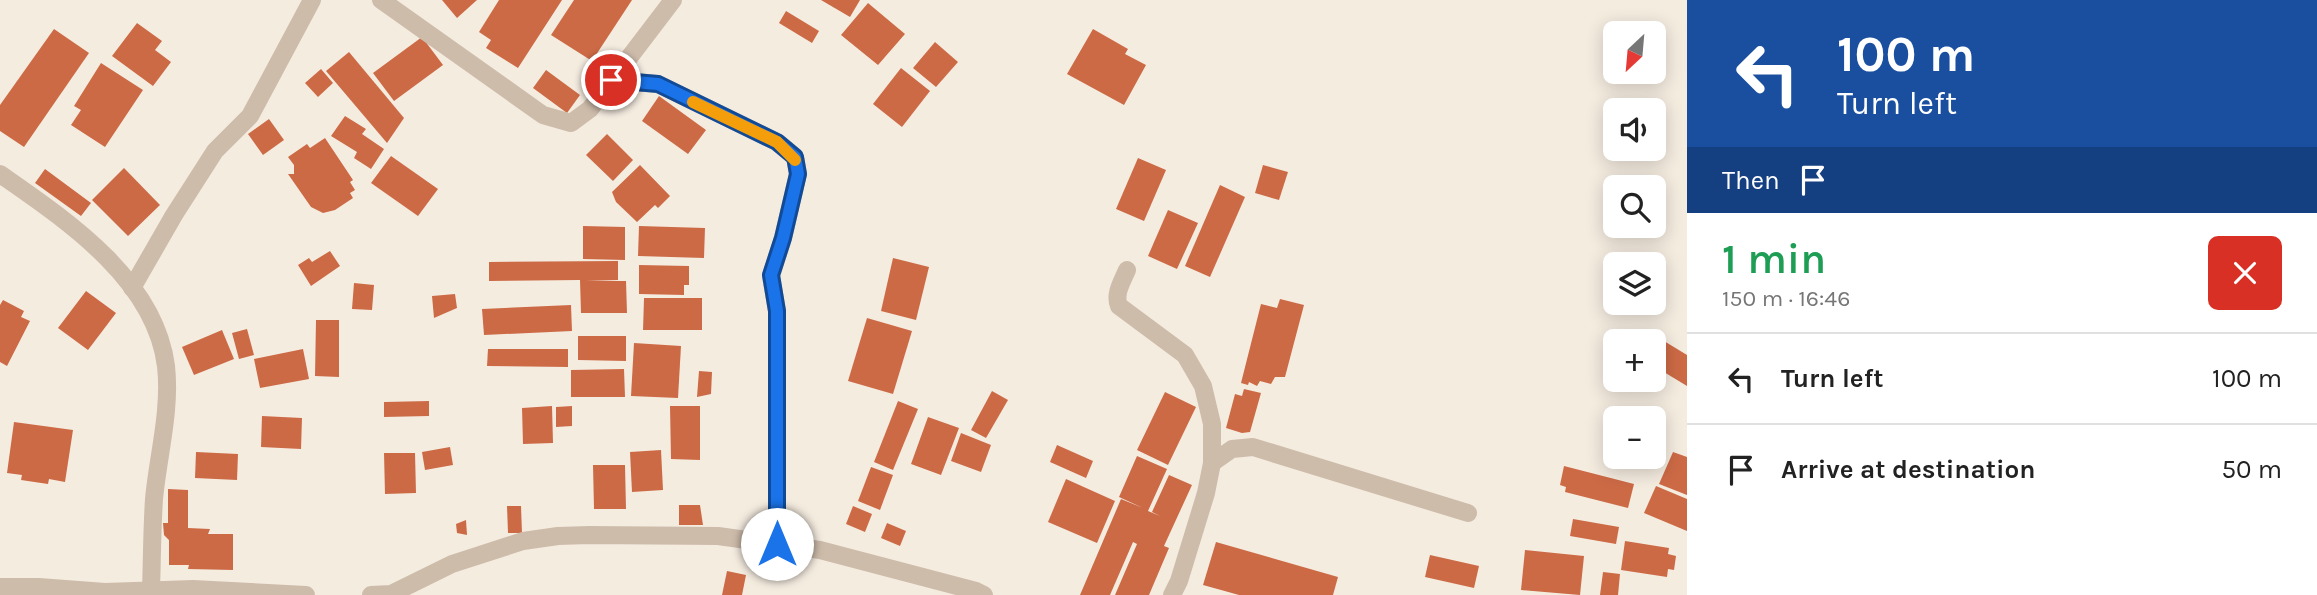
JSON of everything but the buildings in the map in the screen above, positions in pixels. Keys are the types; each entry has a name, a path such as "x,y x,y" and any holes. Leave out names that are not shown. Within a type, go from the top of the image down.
{"street":[{"path":"132,288 215,151 250,116 312,0"},
{"path":"381,0 543,115 571,123 590,109 673,0"},
{"path":"611,80 658,84 777,142 795,157 798,174 771,275 777,311 777,544"},
{"path":"0,174 52,211 110,260 132,288 154,324 166,366 165,403 154,501 151,590"},
{"path":"1127,270 1117,294 1119,306 1185,355 1203,386 1212,424 1212,463 1206,493 1179,581 1172,595"},
{"path":"1212,463 1232,449 1253,447 1468,513"},
{"path":"371,595 391,594 452,564 523,541 558,536 718,536 777,544 820,550 984,595"},
{"path":"0,587 105,592 151,590 306,595"}],"slow traffic":[{"path":"693,102 777,142 795,157 795,160"}],"route":[{"path":"611,80 658,84 777,142 795,157 798,174 771,275 777,311 777,544"}]}
